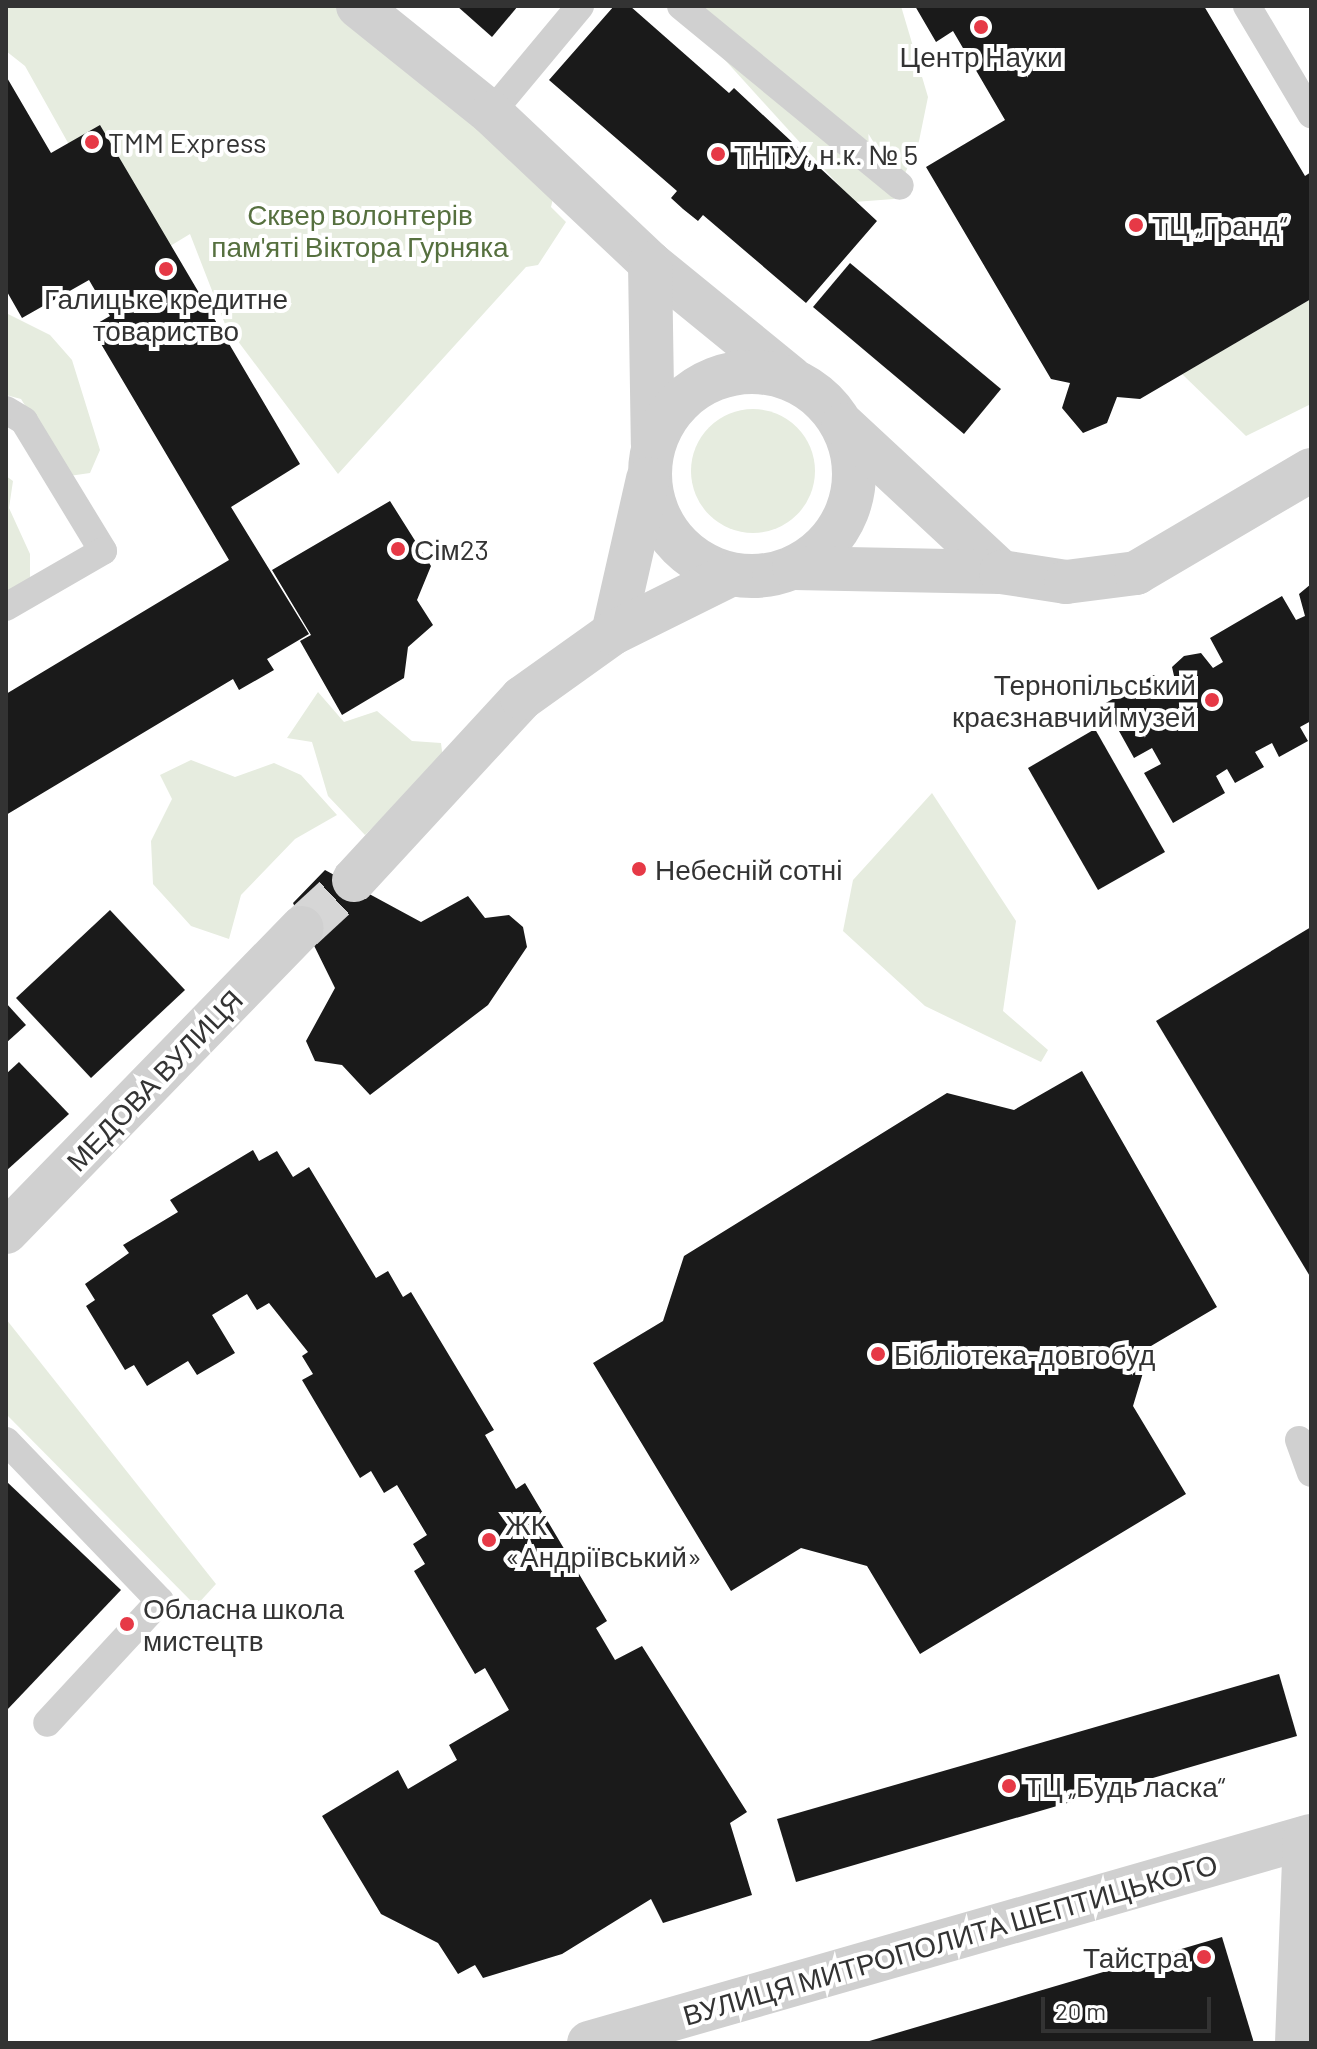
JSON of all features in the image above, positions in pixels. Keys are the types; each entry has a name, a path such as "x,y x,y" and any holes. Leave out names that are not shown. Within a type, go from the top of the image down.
{"street":[{"path":"358,6 491,113 650,263 791,378 821,396 843,425 1001,572"},
{"path":"650,263 651,461 656,511 675,542 730,575"},
{"path":"613,633 651,461 670,410 697,386 756,370 791,378"},
{"path":"794,568 842,525 853,495 854,459 843,425"},
{"path":"354,880 522,698 613,633 730,575 794,568 1001,572 1066,582 1136,573 1311,470"},
{"name":"МЕДОВА ВУЛИЦЯ","path":"6,1232 302,928"},
{"path":"1297,2043 1308,1837"},
{"name":"ВУЛИЦЯ МИТРОПОЛИТА ШЕПТИЦЬКОГО","path":"614,2040 1308,1837"}],"lane":[{"path":"491,113 580,6"},
{"path":"681,6 900,186"},
{"path":"1247,6 1311,114"},
{"path":"6,410 24,421 103,551 6,607"},
{"path":"1299,1440 1311,1473"},
{"path":"6,1441 160,1601 47,1723"}],"green space":[{"name":"Сквер волонтерів пам'яті Віктора Гурняка","path":"6,6 381,6 560,169 551,207 566,222 538,265 526,267 338,474 225,324 190,234 137,266 25,66 6,51"},
{"path":"676,6 901,6 928,97 919,141 894,199 854,202"},
{"path":"1311,299 1311,404 1246,436 1182,374"},
{"path":"6,313 50,335 72,360 100,450 90,473 69,476 21,399 6,395"},
{"path":"753,409 777,413 797,427 811,447 815,471 811,495 797,515 777,529 753,533 729,529 709,515 695,495 691,471 695,447 709,427 729,413"},
{"path":"6,476 13,481 9,508 30,554 30,584 6,599"},
{"path":"318,692 344,722 377,711 412,741 441,743 443,759 365,835 328,796 312,742 287,738"},
{"path":"191,760 235,777 274,763 301,775 337,815 295,839 241,895 229,939 191,926 153,884 151,841 172,799 160,775"},
{"path":"932,793 1016,921 1003,1011 1048,1050 1041,1062 925,1006 843,931 853,880"},
{"path":"6,1319 216,1584 196,1606 6,1414"}],"building":[{"path":"457,6 518,6 492,37"},
{"name":"ТНТУ, н.к. № 5","path":"614,6 630,6 729,93 734,88 877,221 806,303 703,215 698,221 683,209 671,198 677,191 549,80"},
{"name":"ТЦ „Гранд“","path":"915,6 1204,6 1305,176 1311,172 1311,299 1140,399 1117,397 1107,423 1083,433 1062,408 1070,383 1051,379 926,167 1005,120 953,31 936,42"},
{"path":"6,76 51,153 100,125 300,464 231,507 309,634 267,659 274,670 239,690 233,679 6,815 6,694 229,560 91,327 110,316 89,280 22,318 6,290"},
{"path":"850,263 1001,389 964,434 813,307"},
{"path":"390,501 431,566 417,600 433,625 408,647 404,678 342,715 300,641 311,635 272,570"},
{"name":"Тернопільський краєзнавчий музей","path":"1311,584 1311,721 1300,727 1308,741 1279,757 1272,743 1255,752 1264,767 1235,783 1227,769 1216,776 1225,793 1173,823 1144,773 1161,764 1152,748 1134,758 1104,704 1154,675 1167,695 1177,689 1172,667 1184,656 1201,653 1213,668 1223,662 1210,638 1282,596 1296,620 1305,616 1299,594"},
{"path":"1095,729 1165,852 1098,890 1028,768"},
{"path":"325,870 421,922 468,896 485,918 509,915 523,927 527,947 488,1005 370,1095 342,1065 315,1061 306,1041 335,988 293,903"},
{"path":"110,910 185,990 91,1078 16,998"},
{"path":"1311,927 1311,1278 1156,1021"},
{"path":"6,1003 26,1025 6,1043"},
{"path":"19,1062 69,1114 6,1171 6,1074"},
{"name":"Бібліотека-довгобуд","path":"1082,1071 1217,1307 1151,1346 1133,1406 1186,1494 920,1654 867,1566 801,1548 731,1591 593,1363 663,1321 684,1256 947,1093 1014,1110"},
{"name":"ЖК «Андріївський»","path":"253,1150 259,1161 277,1151 293,1177 309,1167 376,1278 388,1271 403,1297 411,1292 494,1430 485,1435 516,1489 525,1483 607,1621 596,1628 615,1660 642,1646 747,1812 730,1823 752,1895 663,1923 651,1899 562,1954 483,1978 475,1965 458,1974 438,1943 381,1914 322,1816 398,1770 408,1789 457,1760 449,1745 509,1710 485,1668 475,1674 414,1571 425,1564 413,1544 427,1535 397,1485 384,1493 371,1471 360,1478 302,1380 313,1374 302,1356 308,1352 269,1303 257,1310 247,1294 212,1315 235,1353 197,1375 188,1361 147,1386 134,1365 125,1370 86,1306 95,1300 85,1284 129,1253 123,1245 178,1212 170,1200"},
{"path":"6,1481 121,1590 6,1711"},
{"name":"ТЦ „Будь ласка“","path":"1279,1674 1297,1736 796,1882 777,1819"},
{"path":"1222,1937 1254,2043 866,2042"}],"tunnel":[{"path":"302,928 354,880"}],"place":[{"name":"Центр Науки","path":"981,27"},
{"name":"TMM Express","path":"92,142"},
{"name":"ТНТУ, н.к. № 5","path":"718,154"},
{"name":"ТЦ „Гранд“","path":"1136,225"},
{"name":"Галицьке кредитне товариство","path":"166,269"},
{"name":"Сім23","path":"398,549"},
{"name":"Тернопільський краєзнавчий музей","path":"1212,700"},
{"name":"Небесній сотні","path":"639,869"},
{"name":"Бібліотека-довгобуд","path":"878,1354"},
{"name":"ЖК «Андріївський»","path":"489,1540"},
{"name":"Обласна школа мистецтв","path":"127,1624"},
{"name":"ТЦ „Будь ласка“","path":"1009,1786"},
{"name":"Тайстра","path":"1204,1957"}]}
